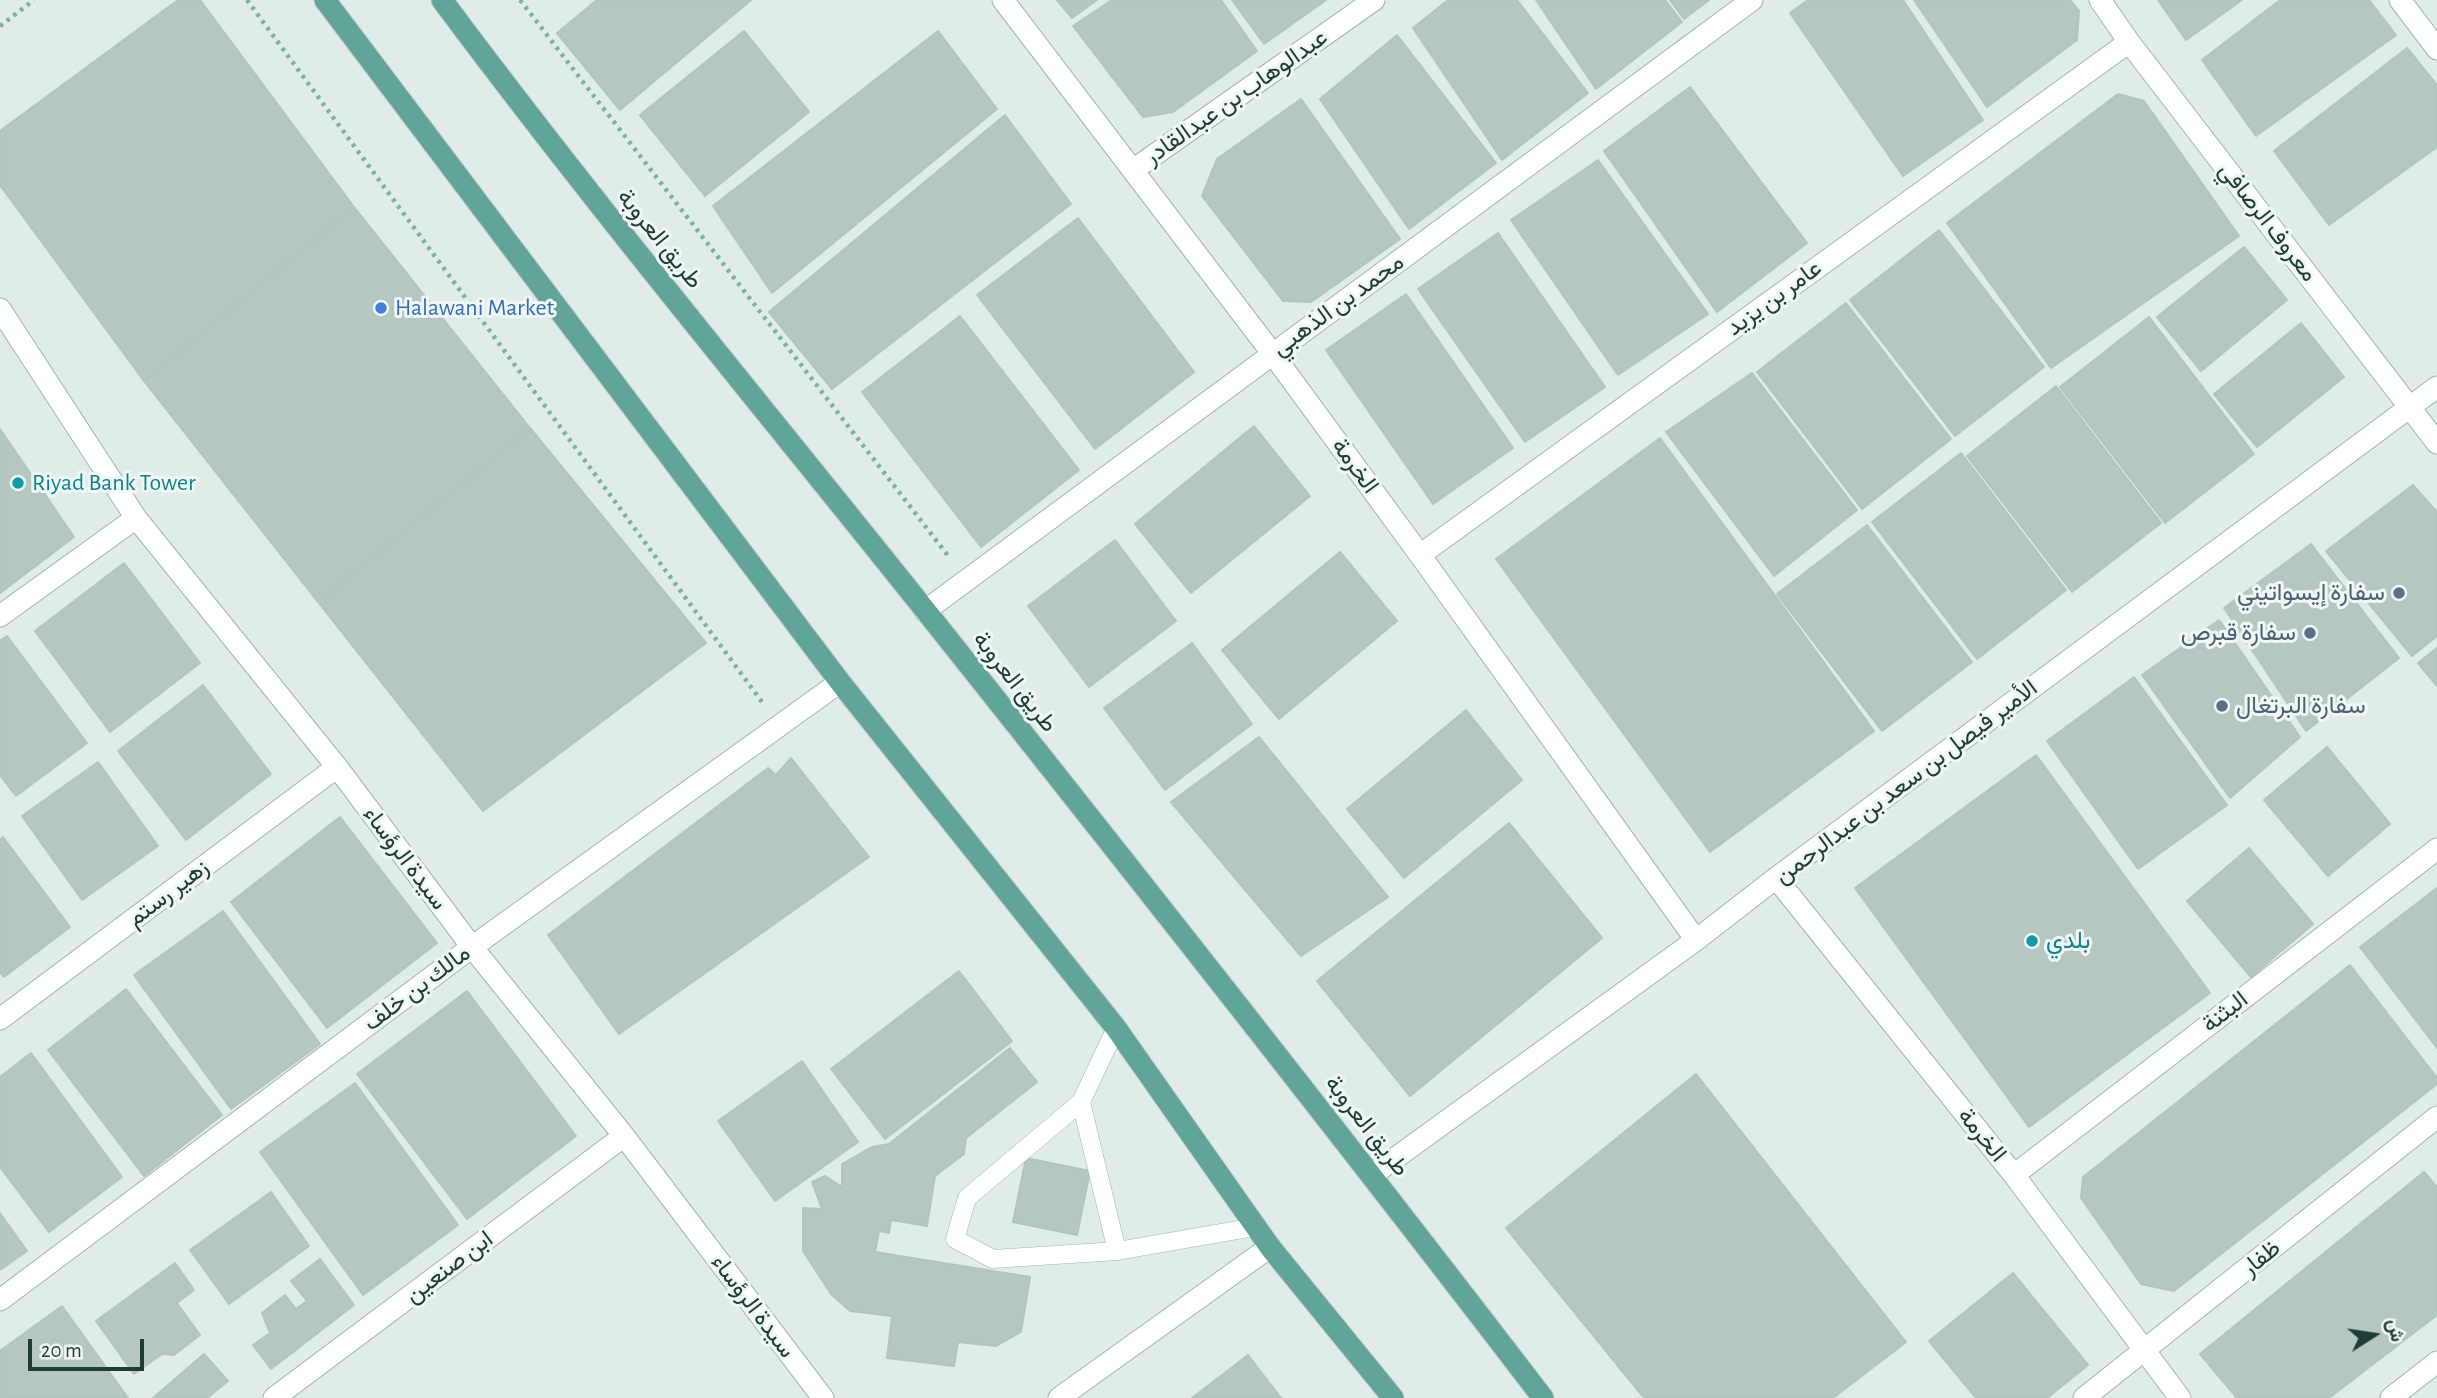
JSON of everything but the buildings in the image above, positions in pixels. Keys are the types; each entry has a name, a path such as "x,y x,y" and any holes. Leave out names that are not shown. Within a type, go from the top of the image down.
{"main road":[{"path":"325,0 839,682 1116,1028 1270,1247 1393,1398"},
{"name":"طريق العروبة","path":"442,0 522,107 1372,1175 1543,1398"}],"street":[{"name":"الخرمة","path":"1003,0 1272,353 1696,940"},
{"name":"عبدالوهاب بن عبدالقادر","path":"1133,170 1374,0"},
{"name":"محمد بن الذهبي","path":"925,611 1752,0"},
{"name":"معروف الرصافي","path":"2100,0 2129,42 2437,443"},
{"path":"2400,0 2437,49"},
{"name":"عامر بن يزيد","path":"1420,555 2129,42"},
{"name":"سيدة الرؤساء","path":"0,309 136,518 337,766 472,947 624,1136 823,1398"},
{"name":"الأمير فيصل بن سعد بن عبدالرحمن","path":"1372,1175 1696,940 2437,387"},
{"path":"0,615 136,518"},
{"name":"مالك بن خلف","path":"0,1300 472,947 839,682"},
{"name":"زهير رستم","path":"0,1019 337,766"},
{"name":"البثنة","path":"2014,1175 2437,849"},
{"name":"الخرمة","path":"1776,878 2014,1175 2180,1398"},
{"name":"ظفار","path":"2084,1398 2437,1117"},
{"name":"ابن صنعين","path":"274,1398 624,1136"},
{"path":"1059,1398 1270,1247"},
{"path":"2391,1398 2437,1362"}],"lane":[{"path":"1116,1028 1081,1102 967,1198 955,1240 993,1259 1117,1251 1255,1227"},
{"path":"1081,1102 1117,1251"}],"path":[{"path":"0,26 34,0"},
{"path":"247,0 779,726"},
{"path":"520,0 967,580"}],"place":[{"name":"Halawani Market","path":"381,308"},
{"name":"Riyad Bank Tower","path":"18,483"},
{"name":"سفارة إيسواتيني","path":"2399,593"},
{"name":"سفارة قبرص","path":"2310,633"},
{"name":"سفارة البرتغال","path":"2222,706"},
{"name":"بلدي","path":"2032,941"}]}
